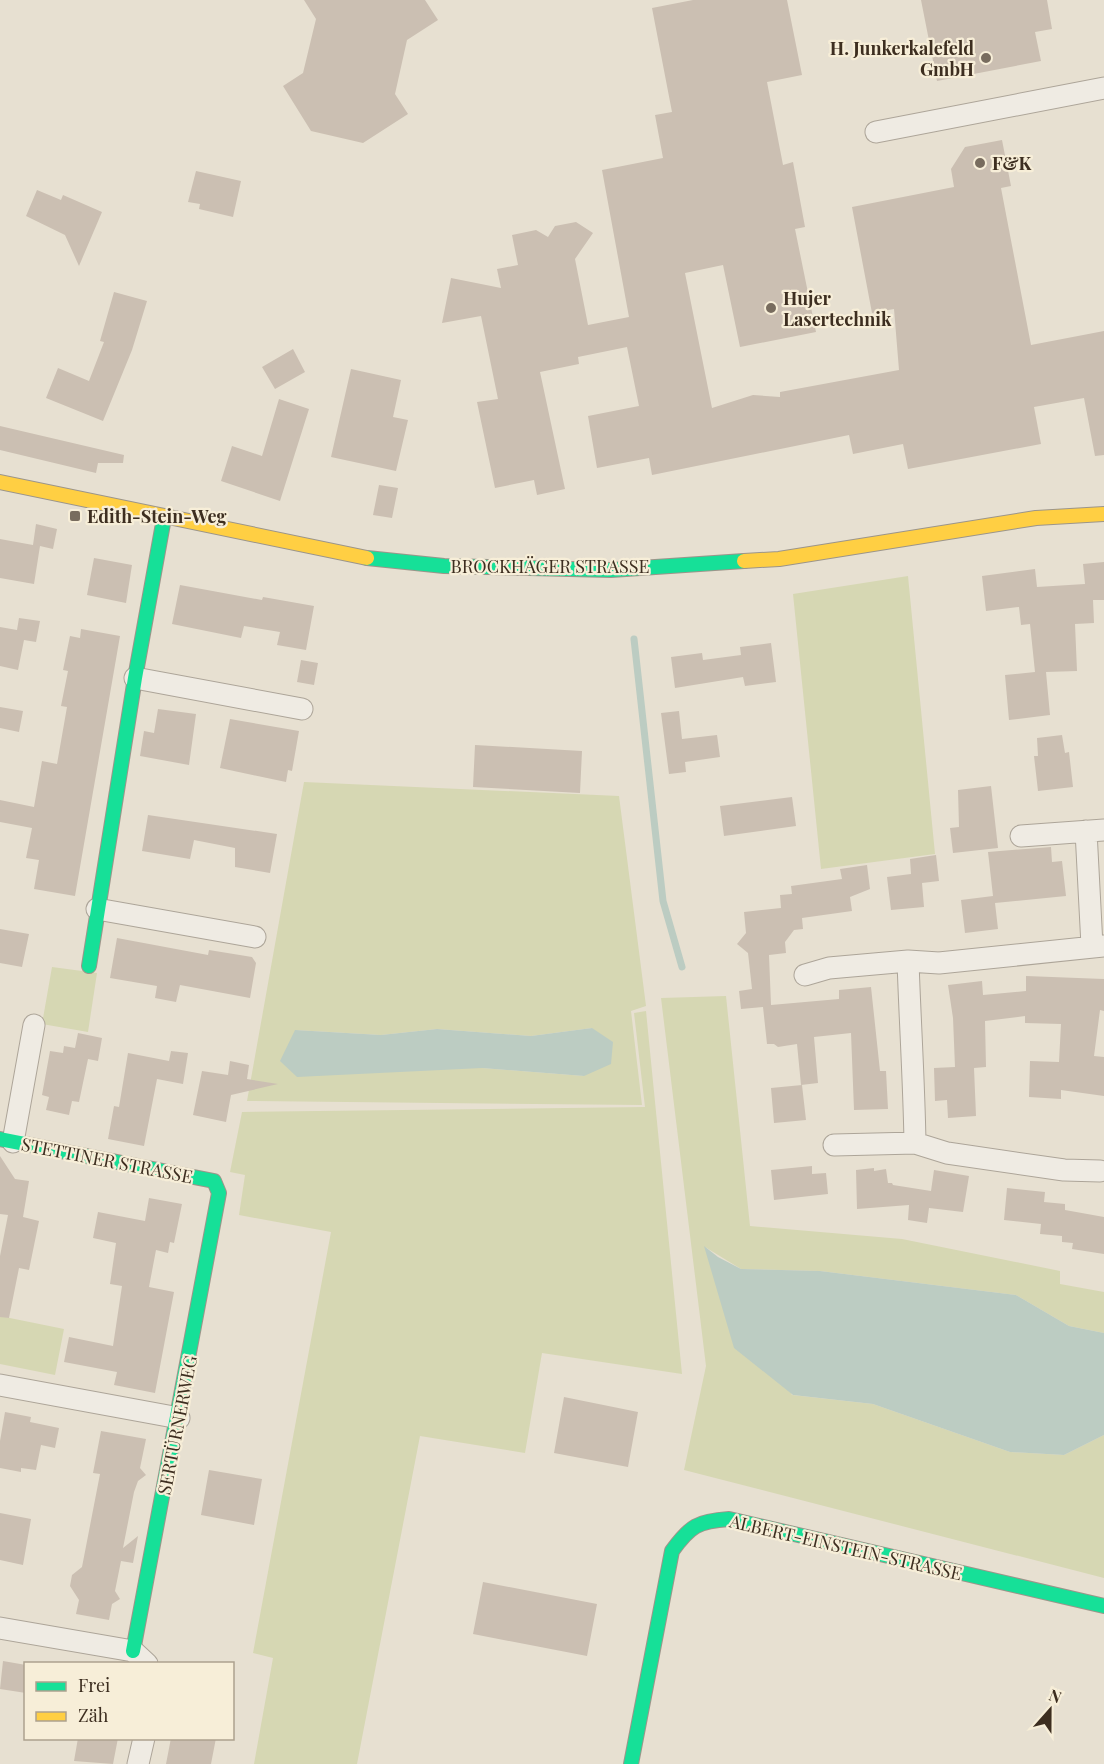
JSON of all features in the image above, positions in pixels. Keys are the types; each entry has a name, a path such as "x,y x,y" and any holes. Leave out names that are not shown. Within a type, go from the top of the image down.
{"street":[{"path":"876,132 1104,88"},
{"name":"BROCKHÄGER STRASSE","path":"0,482 348,556 444,566 611,570 786,558 1036,518 1104,514"},
{"path":"89,966 135,678 164,518"},
{"path":"135,678 302,709"},
{"path":"805,975 829,968 908,961 939,963 1098,946 1095,831 1021,836"},
{"path":"97,909 255,937"},
{"path":"908,961 910,1041 914,1057 915,1143"},
{"path":"7,1140 34,1025"},
{"name":"STETTINER STRASSE","path":"7,1140 214,1181"},
{"path":"834,1145 915,1143 947,1153 1064,1170 1100,1171"},
{"name":"SERTÜRNERWEG","path":"140,1657 219,1193 214,1181"},
{"path":"0,1385 179,1418"},
{"name":"ALBERT-EINSTEIN-STRASSE","path":"631,1764 672,1551 689,1527 701,1520 729,1519 1104,1606"},
{"path":"0,1628 140,1657"},
{"path":"138,1764 144,1740"}],"green space":[{"path":"908,576 935,854 821,869 793,594"},
{"path":"304,782 619,796 646,1006 631,1011 642,1105 247,1101","holes":["592,1028 584,1076 482,1068 295,1030 381,1035 437,1029 531,1036"]},
{"path":"52,967 97,973 88,1032 42,1024"},
{"path":"726,996 750,1226 902,1239 1060,1271 1060,1284 1104,1292 1104,1333 1069,1326 1016,1295 820,1271 741,1269 705,1247 792,1395 873,1404 1010,1452 1064,1455 1104,1435 1104,1578 684,1470 706,1366 661,998"},
{"path":"646,1011 682,1374 542,1353 525,1453 420,1436 357,1764 254,1764 273,1658 253,1653 331,1232 239,1215 245,1175 230,1172 242,1112 645,1107 634,1013"},
{"path":"0,1316 64,1329 55,1375 0,1364"}],"shaded area":[{"path":"592,1028 613,1042 611,1064 584,1076 482,1068 297,1077 280,1061 295,1030 381,1035 437,1029 531,1036"},
{"path":"704,1246 718,1257 741,1269 820,1271 1016,1295 1069,1326 1104,1333 1104,1435 1064,1455 1010,1452 873,1404 793,1395 734,1348"}],"building":[{"path":"304,0 425,0 438,20 407,40 395,94 408,114 363,143 311,131 283,86 303,73 316,19"},
{"path":"693,0 787,0 802,75 767,82 783,165 793,162 805,227 795,229 816,332 740,347 723,265 685,273 712,408 753,395 780,397 780,392 899,370 894,309 872,313 852,207 954,187 951,169 965,147 1002,140 1011,186 1001,188 1031,345 1104,331 1104,455 1095,456 1084,398 1034,407 1041,444 908,469 903,444 853,454 849,435 652,475 649,458 597,468 588,416 639,406 627,347 578,357 579,364 540,372 565,489 537,495 534,480 495,488 477,402 498,399 481,316 442,323 451,278 501,288 497,269 518,265 512,235 536,230 548,237 555,226 576,222 593,233 575,259 588,325 629,317 602,170 663,158 655,115 672,112 652,8"},
{"path":"921,0 1047,0 1052,29 1035,32 1041,61 937,81"},
{"path":"196,171 241,181 233,217 199,209 200,204 188,202"},
{"path":"37,190 61,200 63,195 102,212 79,266 65,235 26,216"},
{"path":"114,292 147,301 132,350 103,421 46,398 58,368 89,381 104,342 100,341"},
{"path":"293,349 305,372 275,389 262,367"},
{"path":"351,369 401,380 393,417 408,420 396,471 331,457"},
{"path":"279,399 309,409 280,501 221,481 232,446 262,456"},
{"path":"0,426 124,455 123,463 98,463 96,473 0,450"},
{"path":"379,485 398,488 392,518 373,515"},
{"path":"36,524 57,529 53,549 40,546 34,584 0,578 0,539 33,545"},
{"path":"94,558 132,565 126,603 87,595"},
{"path":"1104,562 1104,600 1093,600 1094,623 1075,624 1077,671 1046,672 1050,715 1009,720 1005,675 1035,672 1030,624 1021,625 1019,607 986,611 982,576 1035,569 1037,587 1085,584 1083,564"},
{"path":"180,585 262,600 263,597 314,606 306,650 277,645 280,632 244,626 241,638 172,624"},
{"path":"19,618 40,621 36,642 24,640 18,670 0,666 0,627 17,630"},
{"path":"81,629 120,636 75,896 34,889 39,860 26,858 32,828 0,822 0,800 34,807 42,761 57,764 67,707 61,706 68,671 63,670 70,636 80,638"},
{"path":"771,643 776,682 745,686 743,677 675,688 671,657 702,653 703,660 741,655 740,647"},
{"path":"301,660 318,663 314,685 297,682"},
{"path":"0,707 23,711 19,732 0,728"},
{"path":"158,709 196,714 189,765 140,756 144,731 154,733"},
{"path":"679,711 682,739 717,735 720,757 685,762 686,772 669,774 661,713"},
{"path":"230,719 299,731 292,771 288,770 286,782 220,768"},
{"path":"1062,735 1065,753 1069,752 1073,787 1038,791 1034,756 1038,756 1037,738"},
{"path":"475,745 582,751 580,793 473,787"},
{"path":"991,786 998,848 953,853 950,828 959,827 958,790"},
{"path":"792,797 796,826 724,836 720,806"},
{"path":"148,815 277,834 270,873 235,867 235,848 194,840 190,859 142,851"},
{"path":"1051,847 1052,862 1062,861 1066,896 995,903 998,929 965,933 961,900 993,896 988,852"},
{"path":"936,855 939,881 922,883 924,907 891,910 887,877 911,874 910,859"},
{"path":"867,865 870,889 850,897 852,911 802,918 803,929 794,930 785,942 786,953 769,955 771,1005 839,999 839,990 871,987 880,1071 886,1071 888,1109 854,1110 851,1033 814,1037 818,1083 801,1085 797,1044 778,1047 774,1044 767,1044 763,1007 741,1009 739,991 752,989 748,953 737,944 746,933 744,912 781,908 780,895 792,894 791,886 842,879 840,869"},
{"path":"0,929 29,934 22,967 0,963"},
{"path":"117,938 208,955 209,950 252,957 256,963 250,998 180,985 176,1002 155,998 157,986 110,978"},
{"path":"1026,976 1104,979 1104,1011 1100,1010 1094,1056 1104,1057 1104,1096 1061,1090 1061,1099 1029,1097 1030,1061 1059,1062 1061,1024 1025,1023 1025,1016 985,1021 986,1067 974,1068 976,1116 948,1118 947,1100 935,1101 934,1068 955,1067 953,1018 948,985 982,981 983,995 1026,991"},
{"path":"78,1033 102,1038 98,1061 88,1059 79,1102 72,1101 69,1115 46,1110 49,1097 42,1095 50,1051 63,1053 64,1046 75,1048"},
{"path":"171,1051 188,1053 183,1084 157,1079 144,1146 108,1139 114,1106 119,1107 128,1053 169,1061"},
{"path":"230,1061 249,1065 247,1079 278,1084 231,1095 226,1122 193,1115 202,1071 228,1075"},
{"path":"802,1085 806,1120 774,1123 771,1088"},
{"path":"0,1156 15,1179 29,1181 23,1217 39,1221 29,1270 19,1268 9,1318 0,1317 0,1256 8,1215 0,1214"},
{"path":"812,1166 812,1174 826,1173 828,1194 774,1200 771,1170"},
{"path":"874,1168 874,1171 886,1169 888,1183 931,1191 934,1170 969,1176 963,1212 929,1208 927,1223 908,1220 909,1205 857,1209 856,1170"},
{"path":"1007,1188 1045,1192 1044,1202 1065,1204 1065,1210 1104,1217 1104,1254 1072,1249 1073,1243 1062,1242 1062,1236 1040,1234 1041,1224 1004,1220"},
{"path":"149,1198 182,1204 174,1243 170,1242 168,1253 156,1250 149,1287 174,1292 155,1393 114,1385 117,1372 64,1362 69,1337 113,1346 122,1286 110,1284 116,1243 93,1238 98,1212 145,1221"},
{"path":"564,1397 638,1412 628,1467 554,1453"},
{"path":"5,1412 31,1417 30,1422 59,1428 55,1448 41,1445 36,1470 21,1468 21,1472 0,1468 0,1441"},
{"path":"101,1431 146,1439 140,1468 146,1475 138,1481 134,1492 123,1548 138,1536 133,1563 121,1561 115,1591 120,1599 112,1604 109,1620 76,1614 79,1600 70,1586 72,1575 82,1567 100,1474 93,1473"},
{"path":"209,1470 262,1479 254,1525 201,1515"},
{"path":"0,1513 31,1519 23,1565 0,1560"},
{"path":"483,1582 597,1604 587,1656 473,1634"},
{"path":"3,1661 24,1665 24,1693 0,1689"},
{"path":"78,1740 118,1740 113,1764 74,1761"},
{"path":"171,1740 216,1740 211,1764 166,1764"}],"waterway":[{"path":"634,639 663,901 682,967"}],"traffic: fast":[{"path":"89,966 135,678 164,518"},
{"path":"367,558 444,566 611,570 744,561"},
{"path":"0,1139 214,1181 219,1193 133,1651"},
{"path":"631,1764 672,1551 690,1530 702,1523 729,1519 1104,1606"}],"traffic: slow":[{"path":"0,482 367,558"},
{"path":"744,561 779,559 1036,518 1104,514"}],"place":[{"name":"H. Junkerkalefeld GmbH","path":"986,58"},
{"name":"F&K","path":"980,163"},
{"name":"Hujer Lasertechnik","path":"771,308"},
{"name":"Edith-Stein-Weg","path":"75,516"}]}
